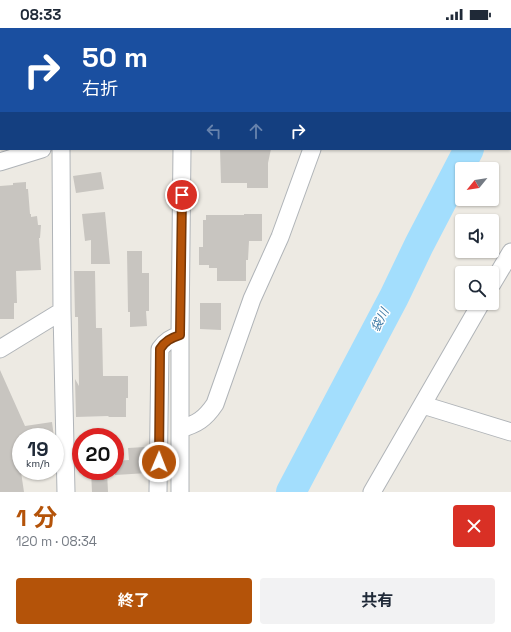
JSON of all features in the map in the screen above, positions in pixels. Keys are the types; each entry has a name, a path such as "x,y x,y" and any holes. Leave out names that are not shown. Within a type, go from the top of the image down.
{"street":[{"path":"0,162 39,150"},
{"path":"61,150 62,312 66,492"},
{"path":"180,492 182,150"},
{"path":"180,429 191,426 200,421 208,414 215,404 252,299 280,237 312,150"},
{"path":"499,272 511,252"},
{"path":"372,492 477,310"},
{"path":"0,349 62,312"},
{"path":"158,492 160,349 169,339 180,335"},
{"path":"423,405 511,432"}],"building":[{"path":"220,150 271,150 268,163 268,188 247,188 247,183 221,183"},
{"path":"101,172 104,189 76,193 73,176"},
{"path":"26,182 31,217 37,216 38,225 41,225 39,238 41,270 16,271 17,303 14,303 14,319 0,319 0,186"},
{"path":"105,212 110,264 91,264 91,240 85,241 82,214"},
{"path":"262,214 262,241 249,241 248,260 246,260 246,281 217,281 217,268 209,268 209,265 199,265 199,247 203,247 203,220 206,220 206,215"},
{"path":"127,251 142,251 142,273 149,273 149,311 146,311 147,326 130,327 130,312 128,312"},
{"path":"74,271 95,271 96,328 102,328 103,376 128,376 126,417 76,417 75,379 79,386 78,317 75,317"},
{"path":"200,303 221,303 221,330 200,329"},
{"path":"0,370 25,426 52,422 53,428 12,428 12,480 22,480 24,492 0,492"},
{"path":"145,447 145,458 148,457 148,473 124,474 124,460 129,460 128,448"},
{"path":"91,480 107,480 108,492 92,492"}],"waterway":[{"name":"袋川","path":"291,492 394,297 419,245 468,150"}],"route":[{"path":"159,462 160,349 169,339 180,335 182,195"}]}
